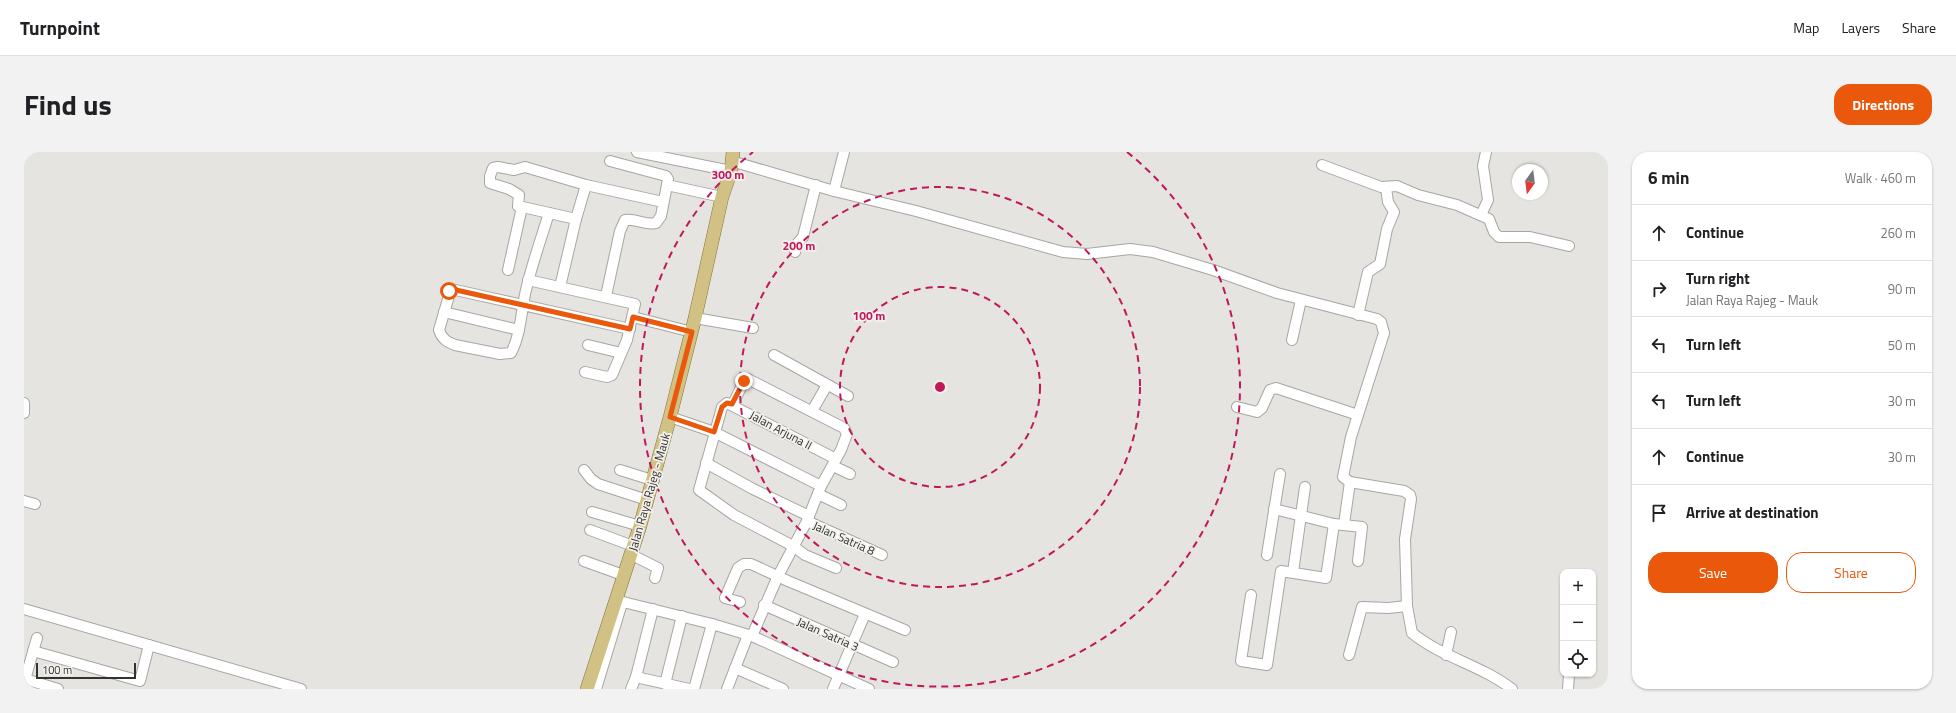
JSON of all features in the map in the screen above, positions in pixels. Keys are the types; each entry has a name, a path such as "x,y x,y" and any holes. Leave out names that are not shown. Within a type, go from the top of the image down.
{"main road":[{"name":"Jalan Raya Rajeg - Mauk","path":"587,689 618,600 623,575 640,526 670,417 696,318 722,197 732,161"}],"street":[{"path":"637,152 732,161 834,191 916,211 1063,252 1087,254 1130,249 1153,252 1301,300 1381,322 1384,333 1351,437 1343,477 1350,482 1404,491 1410,495 1411,499 1405,539 1407,606 1412,633 1446,655 1487,671 1512,689"},
{"path":"834,191 844,152"},
{"path":"1481,215 1488,200 1483,166 1486,152"},
{"path":"606,296 623,222 628,220 648,224 656,223 661,216 668,179 666,176 610,161"},
{"path":"1322,165 1386,188 1397,186 1418,194 1457,205 1490,219 1494,232 1499,237 1530,237 1569,246"},
{"path":"576,219 522,208 518,204 519,195 509,189 489,182 493,168 498,167 514,170 525,167 586,184 664,202"},
{"path":"560,287 586,184"},
{"path":"667,185 722,197"},
{"path":"795,252 797,244 803,237 816,186"},
{"path":"1358,315 1368,272 1380,264 1387,229 1394,212 1388,202 1386,188"},
{"path":"508,270 522,208"},
{"path":"549,213 528,280 523,306 519,330 513,349 507,354 455,345 444,339 439,330 451,289 523,306 630,329"},
{"path":"528,280 606,296 635,304 630,329 610,376 585,372"},
{"path":"1292,340 1301,300"},
{"path":"444,312 519,330"},
{"path":"633,317 692,332"},
{"path":"696,318 753,328"},
{"path":"588,345 621,353"},
{"path":"774,356 848,396"},
{"path":"727,689 735,668 778,576 793,546 808,518 820,490 846,440 846,432 844,428 748,379 744,381 729,404 714,432 699,485 701,492 734,514 793,546 805,555 836,568"},
{"path":"812,411 827,385"},
{"path":"1237,407 1257,412 1262,408 1270,390 1276,388 1358,415"},
{"path":"24,403 24,413"},
{"name":"Jalan Arjuna II","path":"729,404 835,463 850,474"},
{"path":"670,417 714,432 820,490 841,505"},
{"name":"Jalan Satria 8","path":"706,463 808,518 882,555"},
{"path":"584,470 591,480 598,484 647,500"},
{"path":"620,470 652,480"},
{"path":"1268,555 1280,474"},
{"path":"1344,524 1350,482"},
{"path":"1293,572 1305,487"},
{"path":"24,501 35,504"},
{"path":"1274,509 1334,524 1362,527 1358,561"},
{"path":"592,512 640,526"},
{"path":"1251,595 1242,661 1267,665 1281,571 1326,578 1334,524"},
{"path":"590,530 632,550 658,568 655,578"},
{"path":"584,561 623,575"},
{"path":"740,602 725,598 738,568 746,563 752,564 905,630"},
{"path":"596,689 618,600 750,635 869,689"},
{"name":"Jalan Satria 3","path":"764,606 893,662"},
{"path":"1349,655 1362,607 1388,608 1407,606"},
{"path":"24,609 301,689"},
{"path":"631,689 636,677 653,609"},
{"path":"833,689 865,614"},
{"path":"665,684 682,616"},
{"path":"694,689 712,624"},
{"path":"1446,655 1451,632"},
{"path":"37,638 25,681 58,689"},
{"path":"33,651 140,681 149,645"},
{"path":"735,668 783,689"},
{"path":"636,677 689,689"},
{"path":"1568,689 1570,677"}],"route":[{"path":"449,291 451,289 456,290 630,329 633,317 692,332 670,417 714,432 722,407 727,403 732,404 744,381"}]}
